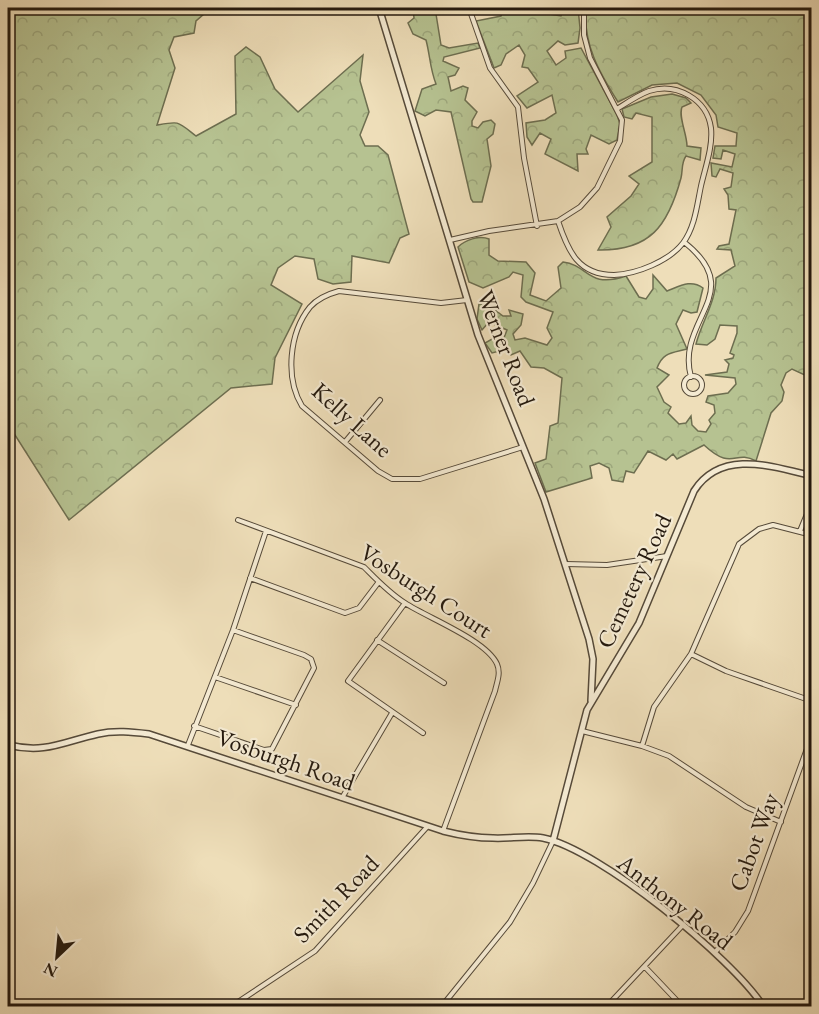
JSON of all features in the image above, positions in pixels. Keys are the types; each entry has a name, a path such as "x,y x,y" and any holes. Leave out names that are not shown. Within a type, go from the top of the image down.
{"street":[{"name":"Werner Road","path":"379,8 478,335 524,447 566,564 593,659 591,701"},
{"path":"469,8 490,68 518,107 525,167 537,226"},
{"path":"450,240 489,231 537,226 558,221 588,199 612,160 623,130 617,109 590,58 584,35 584,8"},
{"path":"558,221 574,259 593,272 605,275 640,270 660,261 684,242 693,224 700,193 711,140 710,120 690,95 677,89 651,90 617,109"},
{"path":"684,242 706,262 712,273 710,295 690,349 691,377"},
{"name":"Kelly Lane","path":"467,300 441,303 339,291 324,296 311,305 296,336 292,359 293,387 302,406 378,471 392,479 406,481 524,447"},
{"path":"691,377 699,378 702,382 701,390 697,393 689,393 685,387 687,379 691,377"},
{"path":"345,442 380,400"},
{"name":"Cemetery Road","path":"553,841 591,701 624,652 668,556 694,491 703,477 715,468 726,465 765,465 812,476"},
{"path":"800,531 812,502"},
{"name":"Vosburgh Court","path":"238,520 355,562 364,567 378,583 405,603 479,646 493,658 498,670 495,691 443,831"},
{"path":"642,746 654,707 691,654 739,544 746,536 768,526 778,525 812,535"},
{"path":"188,745 233,630 266,531"},
{"path":"566,564 607,565 668,556"},
{"path":"250,578 345,614 356,611 378,583"},
{"path":"405,603 348,681 423,732"},
{"path":"194,726 268,750 276,744 314,668 311,659 233,630"},
{"path":"377,640 444,682"},
{"path":"691,654 726,671 812,701"},
{"path":"214,677 296,705"},
{"path":"342,798 392,713"},
{"path":"582,731 642,746 669,756 746,807 781,822"},
{"name":"Vosburgh Road","path":"8,745 37,749 58,747 98,734 114,732 149,734 188,745 427,827 477,837 541,837 553,841"},
{"name":"Cabot Way","path":"715,952 744,920 812,735"},
{"path":"802,760 812,764"},
{"name":"Smith Road","path":"232,1006 315,951 427,827"},
{"path":"442,1006 510,922 534,883 553,841"},
{"name":"Anthony Road","path":"553,841 607,870 683,925 715,952 763,1006"},
{"path":"606,1006 683,925"},
{"path":"645,967 682,1006"}],"green space":[{"path":"8,8 211,8 196,21 194,33 174,37 169,50 175,68 157,125 178,123 196,136 236,114 235,56 246,47 260,57 275,89 298,112 363,55 360,81 369,112 360,135 365,146 378,146 388,155 409,234 400,238 389,263 352,256 351,282 333,284 318,279 314,259 295,256 278,268 271,285 302,304 275,358 272,384 231,388 69,520 8,424"},
{"path":"413,8 435,8 441,45 449,48 478,43 480,48 444,57 443,61 459,68 455,75 448,77 451,91 463,86 468,88 465,100 477,112 472,126 478,128 483,122 491,120 495,124 493,134 487,139 491,166 482,202 473,202 471,199 451,112 436,110 425,116 415,111 422,89 436,84 426,40 413,34 408,23 414,18"},
{"path":"503,8 543,8 542,13 561,16 564,8 578,8 580,28 578,43 565,45 558,41 547,51 556,65 566,58 565,51 581,48 620,124 617,140 609,144 591,135 586,149 588,154 577,154 578,171 545,154 551,139 540,133 532,145 527,137 526,123 545,120 556,113 552,95 527,108 517,96 538,82 528,68 522,67 525,55 519,45 506,54 501,65 494,68 476,21 501,16"},
{"path":"586,8 811,8 811,384 805,375 792,369 786,373 781,385 784,392 782,401 771,413 756,461 743,457 727,459 704,445 677,459 673,454 666,460 648,451 634,473 626,471 623,482 612,480 609,468 599,463 590,466 592,478 546,492 535,463 546,459 550,426 558,423 562,378 544,368 531,367 520,351 511,355 503,350 492,353 485,343 492,339 502,343 507,330 489,322 482,330 477,319 479,304 487,304 503,316 511,316 509,310 523,314 521,325 513,334 515,340 525,338 547,345 552,338 547,328 553,312 526,302 521,297 523,275 513,272 509,277 483,288 469,282 458,247 464,242 477,238 489,239 489,255 498,261 526,262 535,273 530,295 546,301 561,288 558,267 563,262 572,264 603,280 626,276 639,297 646,299 653,289 653,275 667,291 685,284 699,285 703,288 697,312 691,313 683,310 676,324 687,349 669,354 662,359 657,368 669,375 657,387 664,402 671,407 668,413 679,424 686,423 691,416 692,425 698,431 706,432 711,424 709,420 715,413 714,405 706,402 708,396 728,393 736,384 735,378 705,375 727,372 729,364 725,360 733,358 734,355 730,353 737,326 720,325 715,339 707,345 696,344 711,303 716,278 735,266 731,250 717,249 719,246 729,244 736,210 729,209 728,195 724,189 731,187 733,173 720,169 716,177 712,176 711,163 732,167 735,154 723,150 721,159 713,158 715,146 736,146 737,133 718,127 716,115 701,95 677,83 652,85 618,102 599,69 590,46"},
{"path":"672,94 686,98 691,103 682,107 682,120 687,146 701,148 700,160 686,156 684,159 681,178 670,210 654,232 631,246 598,250 611,227 607,217 631,196 639,184 629,176 652,162 652,117 636,113 632,119 624,117 622,109 651,97"}]}
